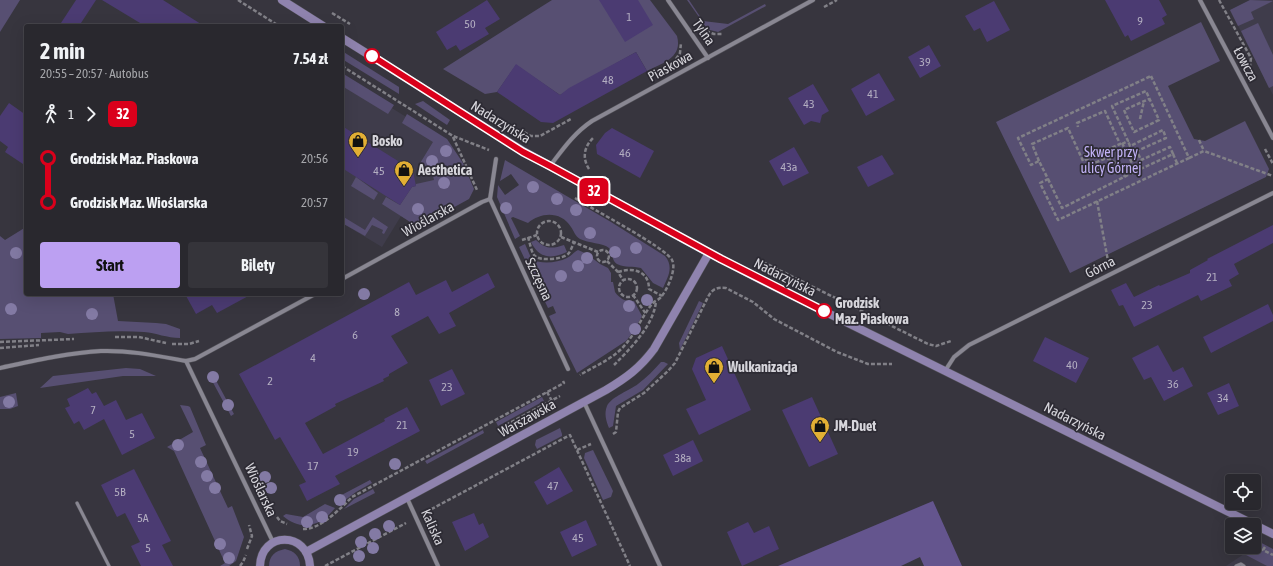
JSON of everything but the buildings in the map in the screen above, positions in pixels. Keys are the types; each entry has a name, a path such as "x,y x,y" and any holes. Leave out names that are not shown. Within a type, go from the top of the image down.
{"street":[{"path":"282,0 320,24"},
{"name":"Tylna","path":"668,0 708,58"},
{"name":"Piaskowa","path":"550,166 570,140 582,128 814,0"},
{"name":"Łowcza","path":"1200,0 1273,138"},
{"name":"Nadarzyńska","path":"344,39 523,152 709,253 1273,534"},
{"path":"490,199 496,159"},
{"name":"Górna","path":"946,371 954,357 969,345 1273,193"},
{"name":"Wioślarska","path":"344,278 490,199"},
{"name":"Szczęsna","path":"490,199 568,369"},
{"name":"Warszawska","path":"306,552 584,402 634,372 645,362 654,349 709,253"},
{"path":"0,368 57,356 101,351 136,352 186,361 195,360 311,296"},
{"name":"Wioślarska","path":"186,361 273,542"},
{"path":"584,402 660,566"},
{"name":"Kaliska","path":"407,498 438,566"},
{"path":"260,566 262,553 273,542 280,540 295,542 306,552 309,558 310,566"}],"lane":[{"path":"77,503 109,566"},
{"path":"1236,566 1241,564 1244,566"}],"path":[{"path":"238,0 276,24"},
{"path":"701,27 709,33 724,33"},
{"path":"674,61 680,53 681,40"},
{"path":"344,67 453,136 491,150"},
{"path":"1039,161 1031,165 1018,138 1151,76 1189,158"},
{"path":"1149,99 1124,110 1134,132 1159,120 1146,91 1112,106 1130,146 1163,130 1166,138 1137,152 1141,160 1170,147 1177,163"},
{"path":"1140,119 1144,101"},
{"path":"1078,127 1077,124 1105,111 1136,171"},
{"path":"518,129 536,137 546,134 572,119"},
{"path":"1128,141 1084,161 1068,128 1032,144 1062,208 1173,154"},
{"path":"453,136 479,194"},
{"path":"1199,140 1204,151"},
{"path":"1263,145 1273,164"},
{"path":"586,148 585,160 591,171"},
{"path":"1048,179 1040,183 1058,220 1204,151 1273,176"},
{"path":"1100,174 1095,163 1104,159 1109,160 1118,166 1125,177"},
{"path":"575,198 654,244 668,254 674,267 662,296 653,302 628,342 612,357 580,375"},
{"path":"1097,201 1108,263"},
{"path":"552,221 561,229 561,237 552,245 545,244 537,235 538,227 544,222 552,221"},
{"path":"561,237 598,252 601,250 607,251 609,257 607,261"},
{"path":"528,238 534,256 540,259 564,256 568,254 574,243"},
{"path":"598,252 596,256 598,260 601,262 607,261"},
{"path":"756,259 930,345"},
{"path":"607,261 618,272 623,280"},
{"path":"618,272 625,270 638,271 647,279 649,289 662,296"},
{"path":"631,279 636,283 637,288 633,295 626,296 621,294 619,285 623,280 631,279"},
{"path":"612,434 616,432 618,412 620,408 644,393 675,363 711,291 715,288 726,288 753,302 774,319 836,352 868,364 892,364"},
{"path":"633,295 646,314"},
{"path":"610,369 636,343 655,310 656,301"},
{"path":"0,348 44,345"},
{"path":"299,527 305,529 311,528 334,515 352,497 564,383"},
{"path":"547,392 554,406"},
{"path":"568,430 630,566"},
{"path":"526,457 570,435"},
{"path":"577,450 592,443"},
{"path":"274,511 280,521 291,525"},
{"path":"240,566 243,562 252,536 247,520"},
{"path":"1267,543 1263,550 1273,555"}],"shaded area":[{"path":"1250,0 1273,0 1273,95 1230,10"},
{"path":"344,78 448,143 418,227 401,216 382,247 344,224"},
{"path":"933,501 962,566 924,566 920,557 901,566 778,566"},
{"path":"1244,554 1268,566 1226,566"}],"green space":[{"path":"0,0 20,0 0,32"},
{"path":"552,0 650,0 677,36 677,50 670,59 647,71 636,52 560,95 516,65 497,92 485,94 443,69"},
{"path":"687,0 689,0 703,21 728,24 765,4 766,6 718,32 710,30 706,27"},
{"path":"1250,0 1273,1 1251,12 1254,19 1238,26 1230,10"},
{"name":"Skwer przy ulicy Górnej","path":"1201,22 1220,61 1168,86 1194,139 1205,141 1245,121 1269,169 1266,177 1070,273 996,122"},
{"path":"1258,23 1273,55 1273,86 1269,88 1241,31"},
{"path":"344,52 399,87 399,94 344,60"},
{"path":"344,74 394,105 388,114 344,87"},
{"path":"423,101 450,120 447,125 415,104"},
{"path":"407,114 447,139 463,163 474,189 469,199 418,227 382,204 386,197 400,205 412,187 416,186 416,184 434,180 433,176 419,165 433,142 402,123"},
{"path":"505,160 611,222 665,256 668,260 670,268 663,288 653,283 641,268 617,264 609,248 580,239 567,222 556,216 545,215 533,219 528,223 513,217 511,218 520,236 515,239 497,197 498,185 505,195 519,185 511,174 500,181"},
{"path":"356,177 378,193 374,200 351,186"},
{"path":"344,217 365,230 373,217 388,227 384,234 382,233 383,230 372,225 365,236 344,224"},
{"path":"24,228 24,296 113,296 118,321 166,324 180,329 180,338 135,331 116,331 68,334 60,332 41,333 41,338 0,339 0,236 5,240"},
{"path":"536,240 546,247 564,245 567,252 556,256 546,256 534,248 531,242"},
{"path":"525,244 532,260 545,262 559,261 567,258 578,250 587,254 608,268 611,273 611,282 613,282 615,292 623,300 634,301 642,316 634,331 626,341 577,373 549,316 556,313 553,306 548,308 519,247"},
{"path":"699,301 703,303 680,350 679,343"},
{"path":"661,362 668,364 643,390 616,406 613,426 609,428 606,420 606,409 609,403 638,384"},
{"path":"126,368 140,369 156,376 123,376 40,388 53,376"},
{"path":"211,371 234,414 231,416 210,377"},
{"path":"16,393 18,406 10,409 0,409 0,397"},
{"path":"542,397 544,401 498,426 496,422"},
{"path":"180,405 190,407 206,445 200,448 228,508 232,506 244,537 236,561 229,566 220,566 225,563 174,451 167,447 193,432"},
{"path":"560,428 562,436 537,449 535,445 536,440"},
{"path":"483,430 484,433 427,464 425,461"},
{"path":"593,450 613,491 611,497 603,500 584,458 585,453"},
{"path":"370,480 372,483 356,492 340,504 334,499"},
{"path":"373,489 375,493 344,509 354,499"},
{"path":"325,504 335,508 324,519 311,525 297,524 283,516 286,514 303,517"},
{"path":"1261,543 1273,549 1273,566 1267,566 1244,554 1261,554"},
{"path":"285,549 296,554 299,559 300,566 269,566 270,559 273,554"}],"bus line":[{"name":"32","path":"372,56 523,152 721,259 824,311"}],"place":[{"name":"Bosko","path":"358,158"},
{"name":"Aesthetica","path":"404,187"},
{"name":"Grodzisk Maz. Piaskowa","path":"824,311"},
{"name":"Wulkanizacja","path":"714,384"},
{"name":"JM-Duet","path":"820,443"}]}
